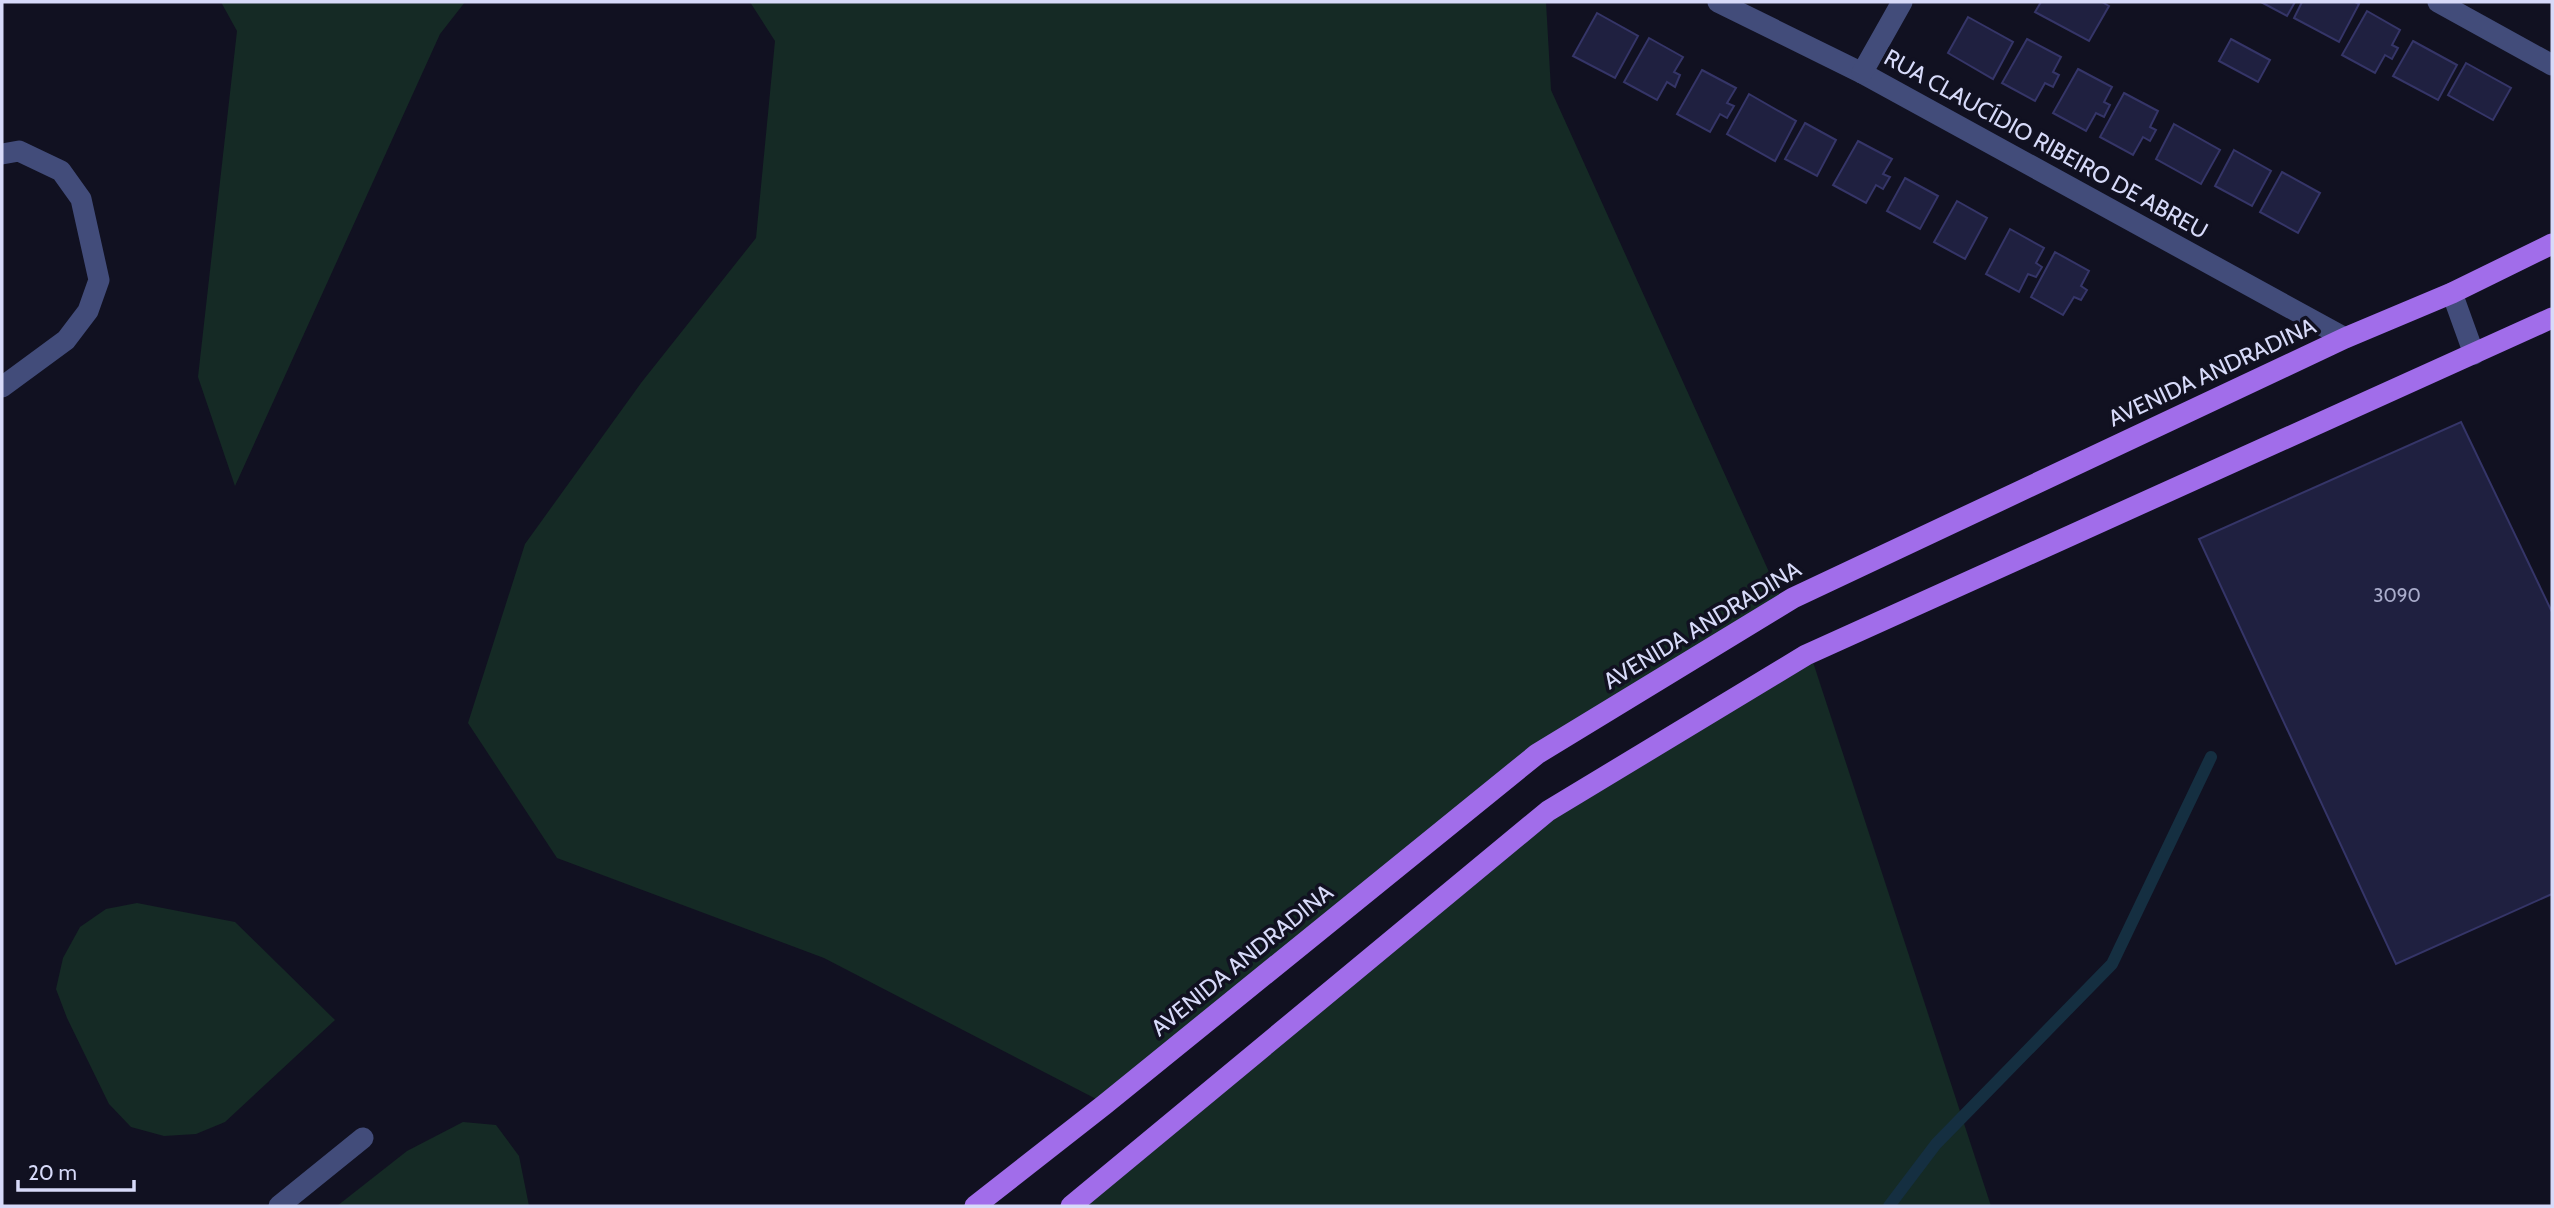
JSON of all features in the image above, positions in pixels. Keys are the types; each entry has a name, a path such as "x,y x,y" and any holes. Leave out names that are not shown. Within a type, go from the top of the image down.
{"main road":[{"name":"AVENIDA ANDRADINA","path":"975,1206 1104,1105 1537,754 1793,598 2345,338 2452,293 2552,244"},
{"path":"1071,1206 1548,811 1806,655 2552,318"}],"street":[{"name":"RUA CLAUCÍDIO RIBEIRO DE ABREU","path":"1718,2 1862,73 2345,338"},
{"path":"1862,73 1902,2"},
{"path":"2438,2 2552,65"},
{"path":"2,154 19,151 61,171 81,199 99,281 88,311 66,340 7,384"},
{"path":"2452,293 2474,354"},
{"path":"279,1206 363,1138"}],"green space":[{"path":"221,2 465,2 440,34 235,486 198,377 237,31"},
{"path":"750,2 1546,2 1551,90 1783,603 1536,751 1102,1102 824,958 557,858 468,723 525,544 641,383 756,238 775,41"},
{"path":"1811,656 1991,1206 1071,1206 1550,812"},
{"path":"137,903 235,922 335,1020 225,1122 196,1134 164,1136 131,1127 109,1104 67,1018 56,989 63,958 80,927 106,909"},
{"path":"463,1122 496,1125 519,1156 529,1206 337,1206 407,1151"}],"building":[{"path":"2041,2 2102,2 2109,6 2089,41 2035,12"},
{"path":"2261,2 2295,2 2287,16"},
{"path":"2302,2 2359,4 2339,42 2294,18"},
{"path":"2367,11 2400,30 2392,45 2398,48 2392,59 2385,55 2375,73 2342,55"},
{"path":"1597,13 1638,36 1615,78 1573,56"},
{"path":"1968,17 2013,42 1993,79 1948,53"},
{"path":"1649,38 1683,57 1674,72 1680,75 1675,87 1667,82 1657,100 1624,82"},
{"path":"2027,39 2061,57 2053,72 2059,75 2053,87 2045,83 2035,101 2002,83"},
{"path":"2231,39 2270,60 2258,82 2219,61"},
{"path":"2413,41 2457,65 2438,100 2393,76"},
{"path":"2466,63 2511,88 2493,120 2448,95"},
{"path":"2078,69 2112,87 2104,102 2110,105 2104,117 2096,113 2086,131 2053,113"},
{"path":"1702,70 1736,88 1727,103 1734,106 1727,118 1720,114 1710,132 1677,114"},
{"path":"2124,93 2158,111 2150,127 2156,130 2150,141 2143,137 2133,155 2100,137"},
{"path":"1749,94 1796,121 1775,161 1727,134"},
{"path":"1805,123 1836,140 1817,176 1785,159"},
{"path":"2174,124 2220,150 2201,184 2156,159"},
{"path":"1858,141 1892,159 1883,174 1890,177 1883,189 1876,185 1866,203 1833,185"},
{"path":"2234,150 2271,171 2252,206 2215,186"},
{"path":"2282,172 2320,193 2298,233 2260,212"},
{"path":"1905,178 1938,196 1920,229 1887,211"},
{"path":"1957,201 1987,218 1965,259 1934,242"},
{"path":"2010,229 2044,248 2036,263 2042,267 2036,277 2028,274 2019,292 1986,274"},
{"path":"2055,252 2089,271 2081,286 2087,290 2081,300 2074,297 2063,315 2031,297"},
{"path":"2461,422 2552,612 2552,894 2396,964 2199,539"}],"waterway":[{"path":"1889,1206 1936,1144 2112,964 2211,757"}]}
